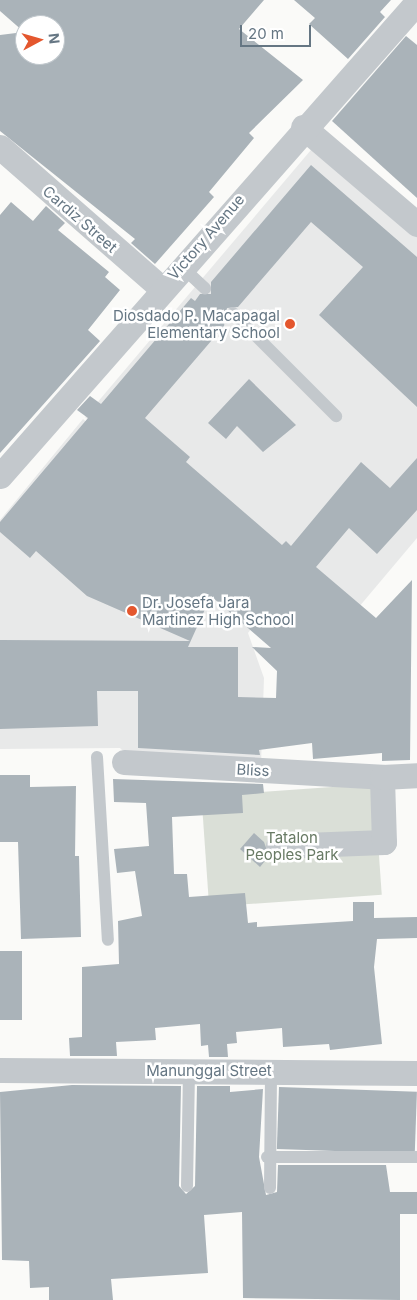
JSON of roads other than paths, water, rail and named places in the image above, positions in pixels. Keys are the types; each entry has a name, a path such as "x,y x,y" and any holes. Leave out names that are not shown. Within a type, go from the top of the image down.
{"street":[{"name":"Victory Avenue","path":"0,476 161,288 303,127 417,2"},
{"path":"303,127 417,224"},
{"name":"Cardiz Street","path":"0,147 161,288"},
{"name":"Bliss","path":"124,762 382,777 417,774"},
{"path":"278,846 384,842 382,777"},
{"name":"Manunggal Street","path":"0,1070 417,1073"}],"lane":[{"path":"181,266 206,288"},
{"path":"233,314 336,416"},
{"path":"97,758 108,940"},
{"path":"187,1186 189,1071"},
{"path":"270,1188 267,1157 271,1072"},
{"path":"267,1157 417,1157"}],"place":[{"name":"Diosdado P. Macapagal Elementary School","path":"290,324"},
{"name":"Dr. Josefa Jara Martinez High School","path":"132,611"}],"park label":[{"name":"Tatalon Peoples Park","path":"292,846"}]}
